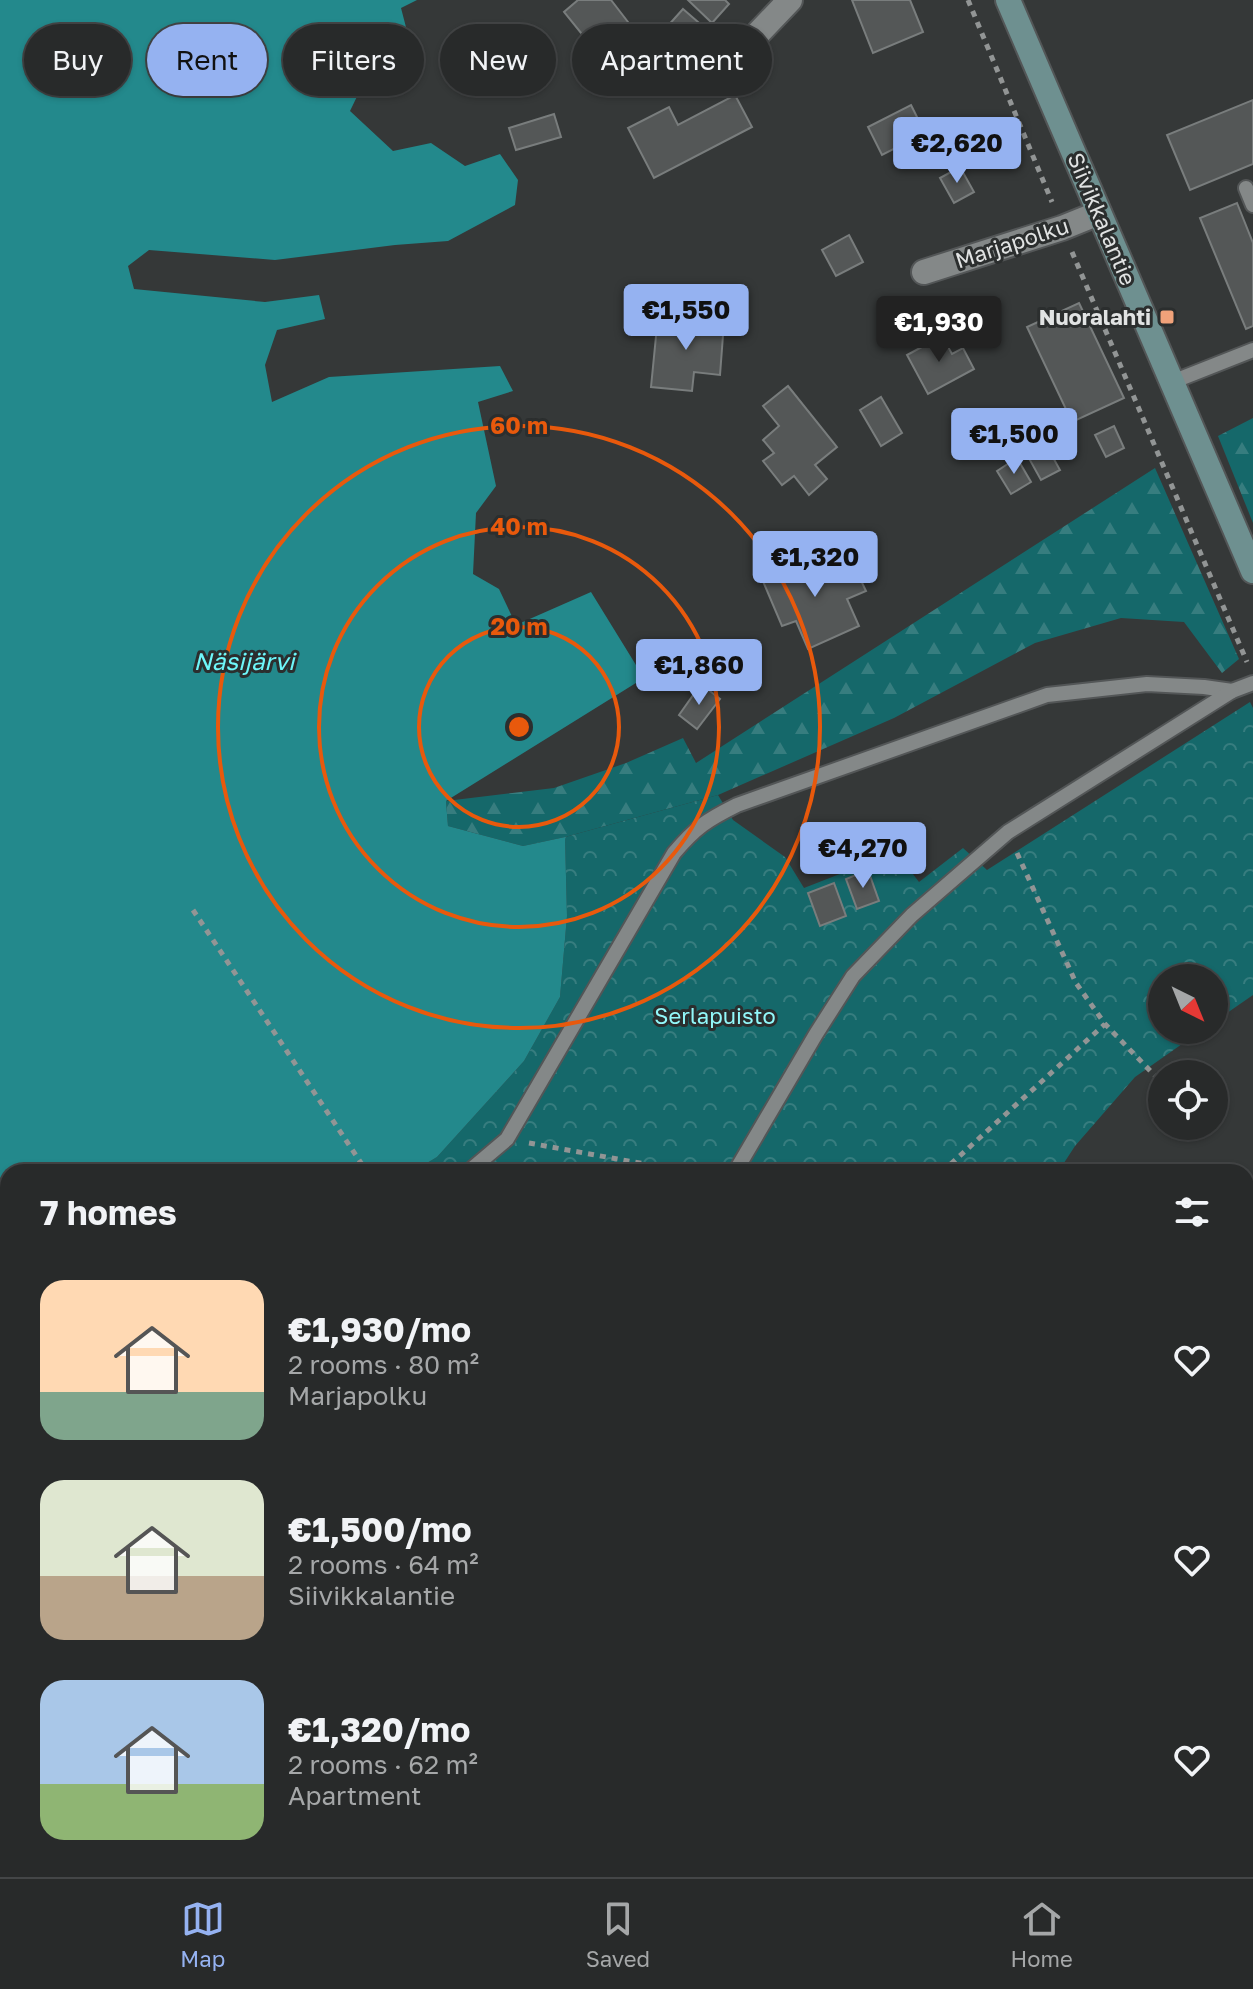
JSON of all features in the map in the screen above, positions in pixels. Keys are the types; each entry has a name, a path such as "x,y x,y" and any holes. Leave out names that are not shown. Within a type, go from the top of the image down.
{"main road":[{"name":"Siivikkalantie","path":"1008,0 1253,571"}],"street":[{"path":"767,24 790,0"},
{"name":"Marjapolku","path":"924,272 1099,213"}],"lane":[{"path":"1246,188 1253,205"},
{"path":"1172,382 1253,350"},
{"path":"740,1164 853,976 912,915 1008,832 1232,691 1253,683"},
{"path":"477,1164 507,1139 674,853 691,832 710,818 737,805 1047,695 1147,684 1232,691"}],"path":[{"path":"968,0 1248,664"},
{"path":"1008,832 1076,983 1105,1024 1148,1069"},
{"path":"193,910 362,1164"},
{"path":"951,1164 1105,1024"},
{"path":"507,1139 645,1164"}],"green space":[{"path":"1253,418 1253,523 1218,436"},
{"path":"1155,468 1239,659 1222,673 1184,622 1121,618 1035,643 894,718 718,795 523,846 448,826 446,801 554,788 626,763 683,738 696,763"},
{"name":"Serlapuisto","path":"1250,702 1253,708 1253,995 1228,1012 1228,964 1148,964 1148,1044 1182,1044 1159,1060 1148,1060 1148,1068 1135,1077 1063,1164 425,1164 437,1157 524,1061 560,997 567,916 565,837 718,795 733,820 785,857 804,888 896,852 919,882 963,848 987,870"}],"water":[{"name":"Näsijärvi","path":"0,0 417,0 401,8 405,24 283,24 283,96 357,96 350,111 393,151 431,143 465,166 500,154 518,180 515,205 448,241 275,260 149,250 128,266 134,289 265,302 319,295 325,319 277,330 265,365 272,402 329,377 500,366 513,391 478,402 496,486 476,513 473,574 499,589 516,625 591,592 644,678 446,801 448,826 523,846 565,837 567,916 560,997 524,1061 437,1157 425,1164 0,1164"}],"building":[{"path":"578,0 611,0 628,22 574,24 564,12"},
{"path":"688,0 725,0 729,4 712,23"},
{"path":"852,0 910,0 923,32 873,53"},
{"path":"683,9 700,24 670,24"},
{"path":"736,96 752,127 654,178 628,128 669,107 678,125"},
{"path":"1253,100 1253,164 1190,190 1167,135"},
{"path":"911,105 925,133 882,155 868,127"},
{"path":"554,114 561,137 516,150 509,128"},
{"path":"960,167 974,192 954,203 940,178"},
{"path":"1237,203 1253,243 1253,326 1246,329 1200,218"},
{"path":"849,235 863,262 836,276 822,250"},
{"path":"1079,303 1124,398 1072,422 1027,327"},
{"path":"658,316 724,322 720,375 694,372 692,391 651,387"},
{"path":"942,336 952,354 963,348 974,369 928,394 907,355"},
{"path":"788,386 837,447 815,465 827,479 809,495 794,476 782,485 763,461 774,453 763,440 779,426 763,406"},
{"path":"881,397 902,433 881,446 860,410"},
{"path":"1114,426 1124,448 1106,457 1095,435"},
{"path":"1045,443 1060,470 1041,480 1026,453"},
{"path":"1017,458 1031,482 1011,494 997,471"},
{"path":"826,551 839,580 857,572 866,591 847,599 859,626 808,649 796,621 782,626 762,579"},
{"path":"701,684 720,699 697,729 679,715"},
{"path":"868,870 879,901 857,909 846,879"},
{"path":"834,883 846,916 820,926 808,893"}],"place":[{"name":"Nuoralahti","path":"1167,317"}]}
